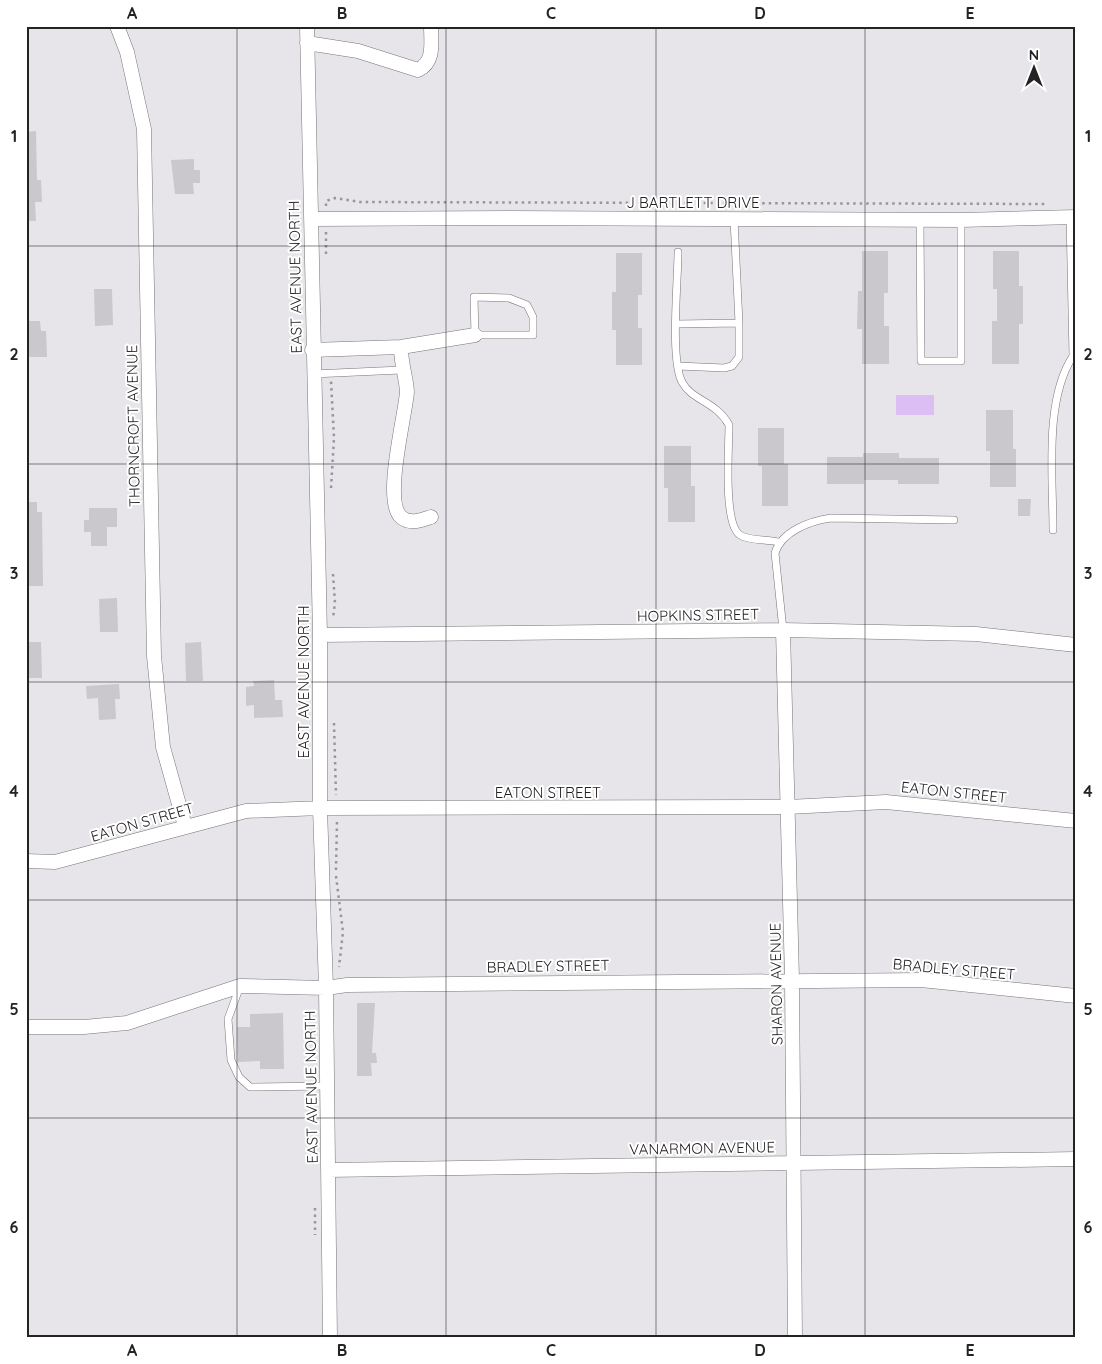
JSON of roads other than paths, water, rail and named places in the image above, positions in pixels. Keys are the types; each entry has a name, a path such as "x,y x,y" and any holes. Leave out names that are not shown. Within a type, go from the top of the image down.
{"street":[{"name":"THORNCROFT AVENUE","path":"117,26 127,52 144,129 154,656 164,747 185,826"},
{"name":"EAST AVENUE NORTH","path":"307,26 312,350 326,635 320,808 332,987 327,1086 330,1338"},
{"path":"307,43 358,51 418,70 426,66 430,58 431,26"},
{"name":"J BARTLETT DRIVE","path":"310,219 961,220 1073,217"},
{"path":"312,350 401,347 475,335"},
{"path":"401,347 402,370 407,382 407,392 394,479 396,510 406,520 412,522 431,518"},
{"name":"HOPKINS STREET","path":"326,635 783,630 976,634 1076,645"},
{"name":"SHARON AVENUE","path":"783,630 792,979 795,1338"},
{"name":"EATON STREET","path":"26,861 55,862 246,811 320,808 788,807 886,802 1076,821"},
{"name":"BRADLEY STREET","path":"26,1027 84,1027 127,1023 240,986 332,987 792,979 921,980 1076,996"},
{"name":"VANARMON AVENUE","path":"328,1170 1076,1159"}],"lane":[{"path":"1053,530 1054,409 1066,367 1074,356 1073,217"},
{"path":"678,366 724,368 732,366 739,357 734,219"},
{"path":"920,220 921,361 961,361 961,220"},
{"path":"678,252 678,366 682,381 690,392 723,414 728,425 729,515 734,530 742,537 778,542"},
{"path":"474,297 519,300 532,311 533,335 475,335 474,297"},
{"path":"677,324 739,323"},
{"path":"313,374 402,370"},
{"path":"783,630 775,553 778,542 790,533 816,520 831,518 954,520"},
{"path":"240,986 228,1019 231,1060 238,1077 250,1086 327,1086"}]}
